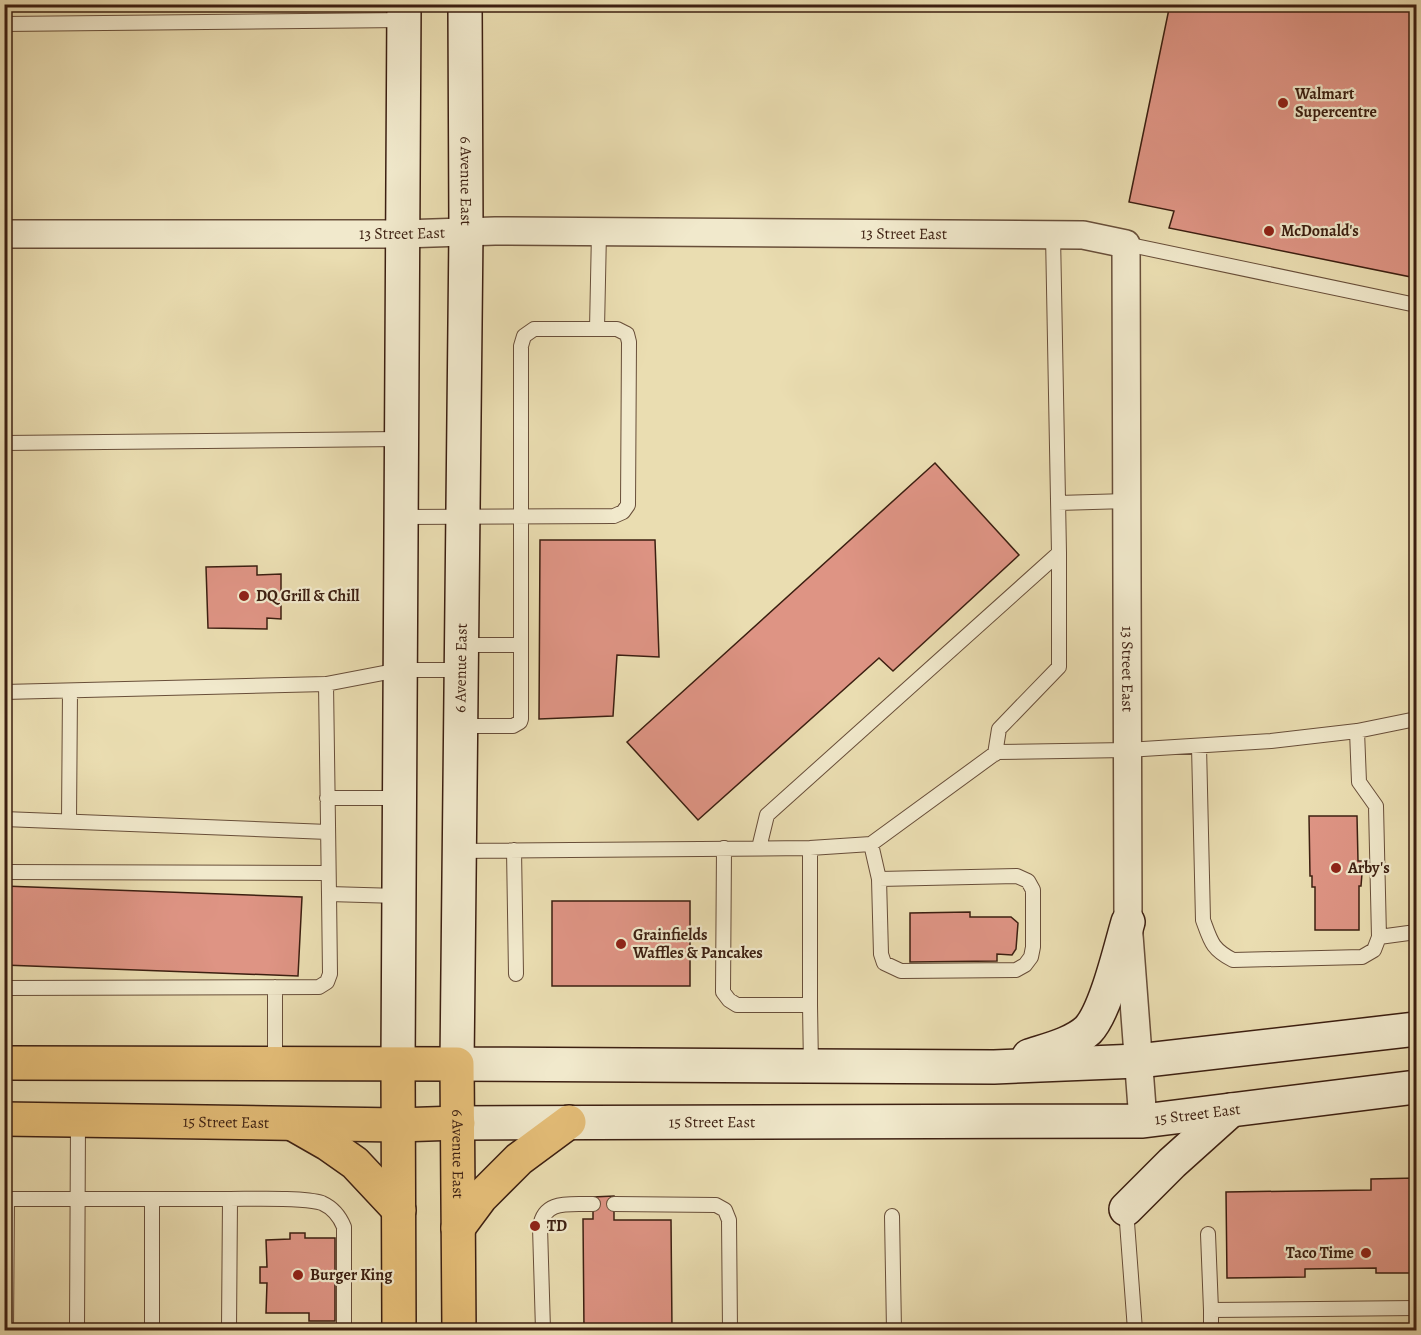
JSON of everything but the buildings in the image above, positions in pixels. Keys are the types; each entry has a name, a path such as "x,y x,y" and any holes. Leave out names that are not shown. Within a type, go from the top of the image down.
{"main road":[{"name":"6 Avenue East","path":"459,1330 457,1064 463,517 465,4"},
{"path":"399,1330 398,896 404,12"},
{"path":"994,1067 1071,1041 1088,1030 1103,1003 1128,922"},
{"path":"4,1063 994,1067 1138,1061 1416,1029"},
{"name":"15 Street East","path":"4,1119 398,1125 569,1122 1143,1120 1416,1087"},
{"path":"1126,1209 1172,1163 1231,1110"},
{"path":"458,1228 481,1197 519,1159 569,1122"},
{"path":"291,1123 328,1144 355,1163 399,1210"}],"street":[{"name":"13 Street East","path":"4,234 402,234 465,231 1083,235 1126,244 1128,922 1143,1120"}],"lane":[{"path":"4,24 404,12"},
{"path":"597,329 599,232"},
{"path":"995,754 999,729 1059,667 1053,235"},
{"path":"1126,244 1416,305"},
{"path":"400,517 522,517 614,516 623,512 628,505 629,342 627,334 617,329 534,329 524,336 521,346 522,517 520,722 513,726 460,726"},
{"path":"4,443 400,439"},
{"path":"1058,503 1127,501"},
{"path":"759,848 767,815 1059,553"},
{"path":"4,692 326,684 521,645"},
{"path":"4,988 319,987 327,982 330,974 326,684"},
{"path":"69,821 70,691"},
{"path":"459,850 810,848 871,844 998,752 1127,750 1271,741 1357,730 1416,719"},
{"path":"1199,746 1203,920 1218,953 1233,960 1362,957 1374,950 1379,937 1376,806 1359,782 1357,730"},
{"path":"327,798 399,798"},
{"path":"4,819 328,832"},
{"path":"871,844 879,879 880,954 891,968 901,971 1016,970 1025,965 1030,957 1033,947 1033,890 1028,881 1017,876 879,879"},
{"path":"724,848 723,992 737,1005 810,1005"},
{"path":"810,848 811,1066"},
{"path":"514,850 516,974"},
{"path":"4,872 328,873"},
{"path":"329,894 398,896"},
{"path":"1379,937 1416,932"},
{"path":"275,987 275,1064"},
{"path":"78,1120 78,1330"},
{"path":"6,1330 6,1199 230,1199 313,1201 329,1207 336,1213 344,1227 344,1330"},
{"path":"152,1199 152,1330"},
{"path":"229,1330 230,1199"},
{"path":"543,1330 541,1217 546,1210 555,1206 593,1204"},
{"path":"614,1204 716,1205 725,1210 729,1220 730,1330"},
{"path":"1126,1209 1135,1330"},
{"path":"892,1216 894,1330"},
{"path":"1208,1234 1211,1330"},
{"path":"1210,1310 1416,1308"}],"place":[{"name":"Walmart Supercentre","path":"1283,103"},
{"name":"McDonald's","path":"1269,231"},
{"name":"DQ Grill & Chill","path":"244,596"},
{"name":"Arby's","path":"1336,868"},
{"name":"Grainfields Waffles & Pancakes","path":"621,944"},
{"name":"TD","path":"535,1226"},
{"name":"Taco Time","path":"1366,1253"},
{"name":"Burger King","path":"298,1275"}]}
